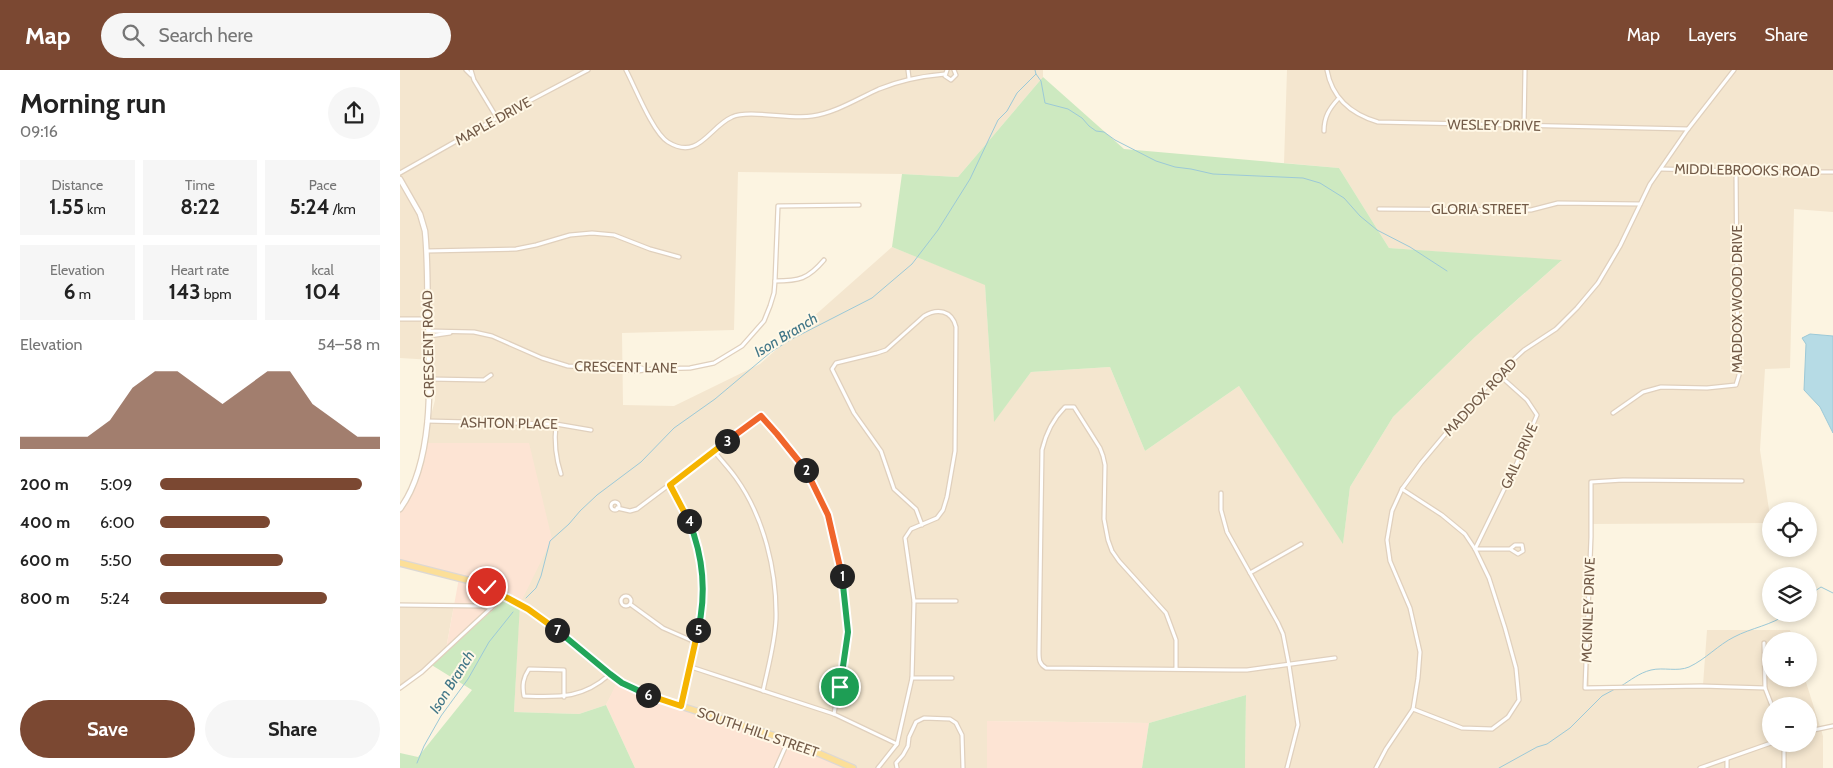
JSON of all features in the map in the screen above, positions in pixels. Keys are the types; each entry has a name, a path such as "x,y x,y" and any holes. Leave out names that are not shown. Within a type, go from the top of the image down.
{"main road":[{"name":"SOUTH HILL STREET","path":"400,563 471,581 505,595 545,621 622,683 649,696 788,740 853,768"}],"street":[{"path":"466,70 472,76 497,118"},
{"path":"471,70 472,76"},
{"name":"MAPLE DRIVE","path":"400,174 497,118 588,70"},
{"path":"626,70 658,133 667,142 679,147 692,147 705,140 720,123 735,115 810,117 824,114 879,89 909,78 946,72 948,79 953,79 956,75 954,70"},
{"path":"908,70 909,78"},
{"name":"WESLEY DRIVE","path":"1327,70 1331,85 1338,99 1358,115 1378,122 1688,129"},
{"path":"1524,126 1525,70"},
{"name":"MADDOX ROAD","path":"1376,768 1386,749 1413,709 1418,678 1420,652 1410,608 1390,561 1387,540 1392,511 1402,489 1427,456 1498,374 1524,350 1556,329 1598,283 1620,246 1650,184 1688,129 1734,70"},
{"path":"1324,131 1325,118 1330,108 1338,99"},
{"name":"MIDDLEBROOKS ROAD","path":"1661,169 1833,172"},
{"name":"MADDOX WOOD DRIVE","path":"1613,413 1643,392 1661,387 1708,388 1736,385 1739,375 1736,171"},
{"name":"CRESCENT ROAD","path":"400,180 420,214 425,231 430,379 427,421 422,452 414,485 400,509"},
{"name":"GLORIA STREET","path":"1379,209 1530,210 1558,203 1640,204"},
{"name":"CRESCENT LANE","path":"429,334 443,335 453,332 474,332 492,336 542,358 568,366 637,371 644,369 702,367 731,354 742,346 764,320 774,293 778,206 859,205"},
{"path":"427,251 516,249 570,235 592,233 614,235 650,249 679,257"},
{"path":"775,281 800,280 815,270 824,260"},
{"path":"878,768 897,744 912,678 914,600 904,538 908,530 922,525 937,518 942,512 949,488 954,451 955,323 947,313 938,311 930,312 924,316 886,350 836,363 833,366 833,372 848,403 881,451 894,489 916,509 922,525"},
{"path":"400,319 428,319"},
{"name":"GAIL DRIVE","path":"1475,549 1516,465 1537,415 1527,400 1498,374"},
{"path":"430,379 484,380 491,375"},
{"path":"1176,670 1176,640 1166,613 1119,560 1112,551 1108,540 1104,519 1105,465 1100,448 1074,407 1065,407 1052,423 1045,437 1042,450 1039,660 1042,666 1046,668 1176,670 1247,670 1336,658"},
{"path":"618,508 630,511 637,509 761,416 806,470 828,515 842,579 848,632 834,714"},
{"name":"ASHTON PLACE","path":"427,421 556,424 591,430"},
{"path":"556,424 554,441 556,458 561,474"},
{"path":"714,451 736,478 752,506 765,537 773,572 776,619 763,691"},
{"name":"MCKINLEY DRIVE","path":"1742,481 1623,480 1591,482 1591,537 1585,688 1701,686 1765,688"},
{"path":"670,485 687,514 698,544 703,569 700,621 681,706"},
{"path":"1402,489 1465,534 1475,549 1489,578 1505,628 1516,668 1519,700 1508,717 1492,729 1462,728 1413,709"},
{"path":"1221,493 1224,524 1283,634 1298,725 1286,768"},
{"path":"1250,573 1300,544"},
{"path":"1475,549 1510,549"},
{"path":"400,688 422,672 505,595"},
{"path":"914,600 956,601"},
{"path":"630,604 663,628 695,642"},
{"path":"400,605 482,606 491,608"},
{"path":"691,667 834,714 897,744"},
{"path":"564,697 564,670 529,669 524,676 522,686 524,696 564,697 588,690 610,674"},
{"path":"912,678 952,678"},
{"path":"1765,688 1768,697"},
{"path":"897,768 896,763 908,746 911,730 916,722 924,718 950,719 956,723 962,735 963,768"},
{"path":"1817,729 1833,726"},
{"path":"776,768 788,740"},
{"path":"1700,768 1762,747"},
{"path":"1784,752 1784,768"},
{"path":"1727,759 1727,768"}],"shaded area":[{"path":"400,70 1043,70 1043,77 958,177 902,174 738,172 734,330 622,333 623,405 674,406 760,364 892,247 985,284 994,421 1031,372 1110,367 1145,451 1239,386 1343,543 1350,487 1393,417 1475,337 1561,261 1389,248 1339,168 1284,163 1287,70 1833,70 1833,212 1794,209 1790,368 1765,369 1760,450 1768,502 1762,502 1762,523 1590,524 1589,685 1703,685 1707,630 1790,630 1791,632 1762,632 1762,687 1808,687 1811,697 1762,697 1762,752 1817,752 1817,717 1823,736 1823,768 1245,768 1246,695 1149,723 987,721 987,768 849,768 638,692 619,680 606,705 579,714 514,712 528,443 424,443 435,400 433,360 400,358"},
{"path":"424,443 529,443 552,539 520,604 446,649 459,578 400,563 400,506 413,482"},
{"path":"400,605 454,605 446,649 400,688"},
{"path":"618,680 638,692 783,740 849,768 635,768 606,705"},
{"path":"987,721 1149,723 1142,768 987,768"}],"green space":[{"path":"1043,77 1124,149 1339,168 1389,248 1562,260 1475,337 1393,417 1350,487 1343,544 1239,386 1145,451 1110,367 1031,372 994,422 985,285 892,247 902,174 958,177"},
{"path":"507,598 520,604 514,712 579,714 606,705 635,768 400,768 400,753 418,757 472,690 430,664"},
{"path":"1246,695 1245,768 1142,768 1149,723"}],"water":[{"path":"1810,334 1833,336 1833,433 1820,407 1804,390 1806,344 1802,338"}],"waterway":[{"name":"Ison Branch","path":"526,598 536,588 550,541 597,495 641,462 674,428 715,399 771,352 790,340 872,298 912,264 938,230 970,179 998,120 1007,111 1017,93 1036,74 1035,70"},
{"path":"1036,74 1041,81 1045,103 1068,109 1082,118 1096,131 1104,132 1115,140 1156,161 1175,167 1213,174 1303,178 1320,183 1344,198 1360,216 1377,230 1410,247 1447,271"},
{"path":"1817,590 1821,587 1833,593"},
{"name":"Ison Branch","path":"417,763 441,716 468,679 489,642 513,612"},
{"path":"1621,686 1647,671 1689,667 1734,637 1772,622"},
{"path":"1499,768 1537,747 1547,744 1570,728 1602,696 1615,689"}],"route":[{"path":"487,587 505,595 545,621 622,683 649,696 681,706 700,621 703,569 698,544 687,514 670,485 761,416 806,470 828,515 842,579 848,632 840,687"}]}
